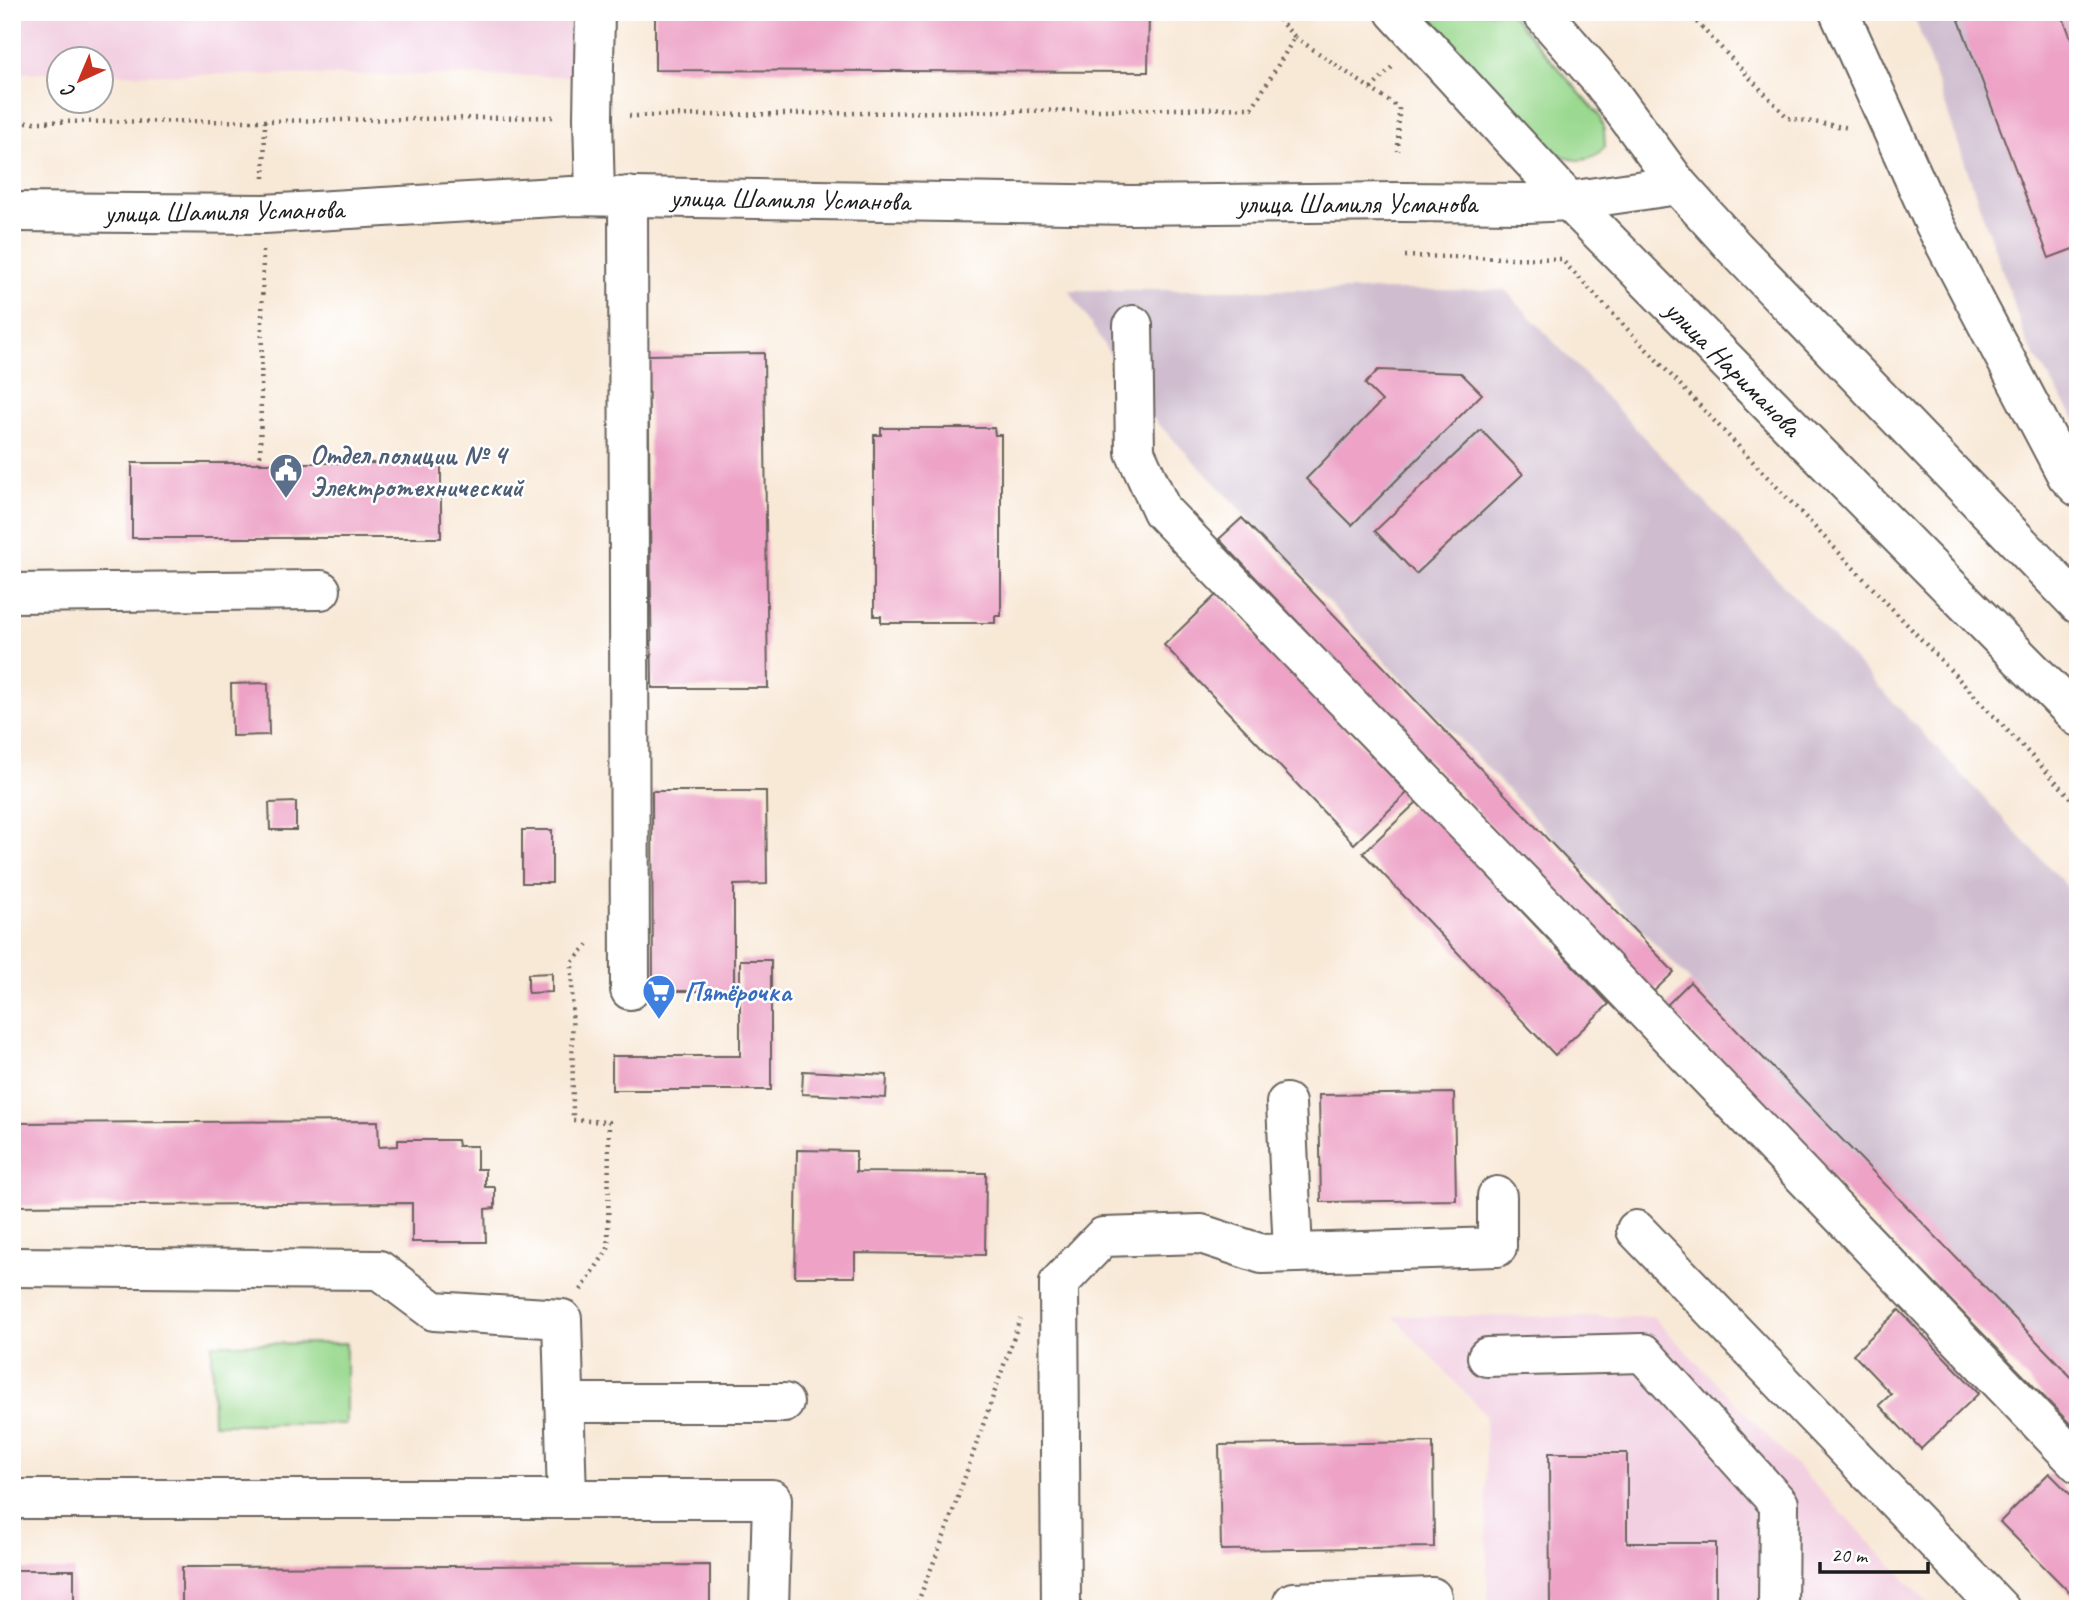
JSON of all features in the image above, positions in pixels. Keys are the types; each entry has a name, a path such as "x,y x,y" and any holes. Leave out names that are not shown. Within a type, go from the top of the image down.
{"main road":[{"path":"595,12 593,117 611,196 630,901 630,990"},
{"name":"улица Нариманова","path":"1395,12 1569,201 2078,717"},
{"path":"1541,12 1603,83 1678,184 1743,257 2078,604"},
{"path":"1839,12 1935,225 2067,476 2078,487"},
{"name":"улица Шамиля Усманова","path":"12,212 264,214 611,196 1132,205 1527,203 1569,201 1678,184"},
{"path":"1133,324 1135,453 1162,511 1550,911 2078,1464"},
{"path":"12,593 321,590"},
{"path":"1286,1103 1293,1252"},
{"path":"1061,1609 1059,1283 1103,1237 1201,1234 1262,1254 1497,1247 1497,1196"},
{"path":"1636,1230 2000,1609"},
{"path":"12,1267 379,1270 434,1311 562,1319 567,1499"},
{"path":"1487,1357 1643,1353 1779,1504 1778,1609"},
{"path":"564,1403 784,1403"},
{"path":"12,1499 772,1499 769,1609"},
{"path":"1293,1602 1432,1597 1431,1609"}],"path":[{"path":"1271,12 1295,37 1399,108 1398,151"},
{"path":"1687,12 1788,118 1895,136"},
{"path":"1252,108 1295,37"},
{"path":"1371,89 1399,61"},
{"path":"260,463 265,121"},
{"path":"1405,256 1562,259 2078,805"},
{"path":"562,1319 608,1249 609,1122 573,1120 572,962 630,901"},
{"path":"915,1609 945,1534 1021,1317 1059,1283"}],"shaded area":[{"path":"12,12 570,12 570,76 116,74 116,46 46,46 46,73 12,73"},
{"path":"1913,12 2078,12 2078,424 2027,343"},
{"path":"1069,290 1505,290 2078,898 2078,1387 1147,412"},
{"path":"1393,1316 1653,1317 1934,1609 1488,1609 1485,1414"}],"green space":[{"path":"1426,12 1509,12 1599,115 1604,130 1605,147 1598,154 1584,160 1562,156 1547,148"},
{"path":"346,1343 346,1424 213,1424 212,1344"}],"building":[{"path":"655,12 1149,12 1148,72 655,70"},
{"path":"1956,12 2061,12 2078,57 2078,247 2049,258"},
{"path":"764,353 768,688 652,688 648,355"},
{"path":"1378,370 1461,373 1482,394 1352,525 1306,479 1382,401 1365,384"},
{"path":"881,428 994,428 995,435 1001,435 1001,616 995,616 995,623 881,623 881,616 874,616 874,435 881,435"},
{"path":"1481,430 1523,474 1416,574 1375,531"},
{"name":"Отдел полиции № 4 Электротехнический","path":"132,463 441,463 441,538 132,538"},
{"path":"1242,518 1674,972 1651,994 1219,539"},
{"path":"1217,594 1407,793 1354,844 1164,645"},
{"path":"268,683 269,735 232,736 231,684"},
{"path":"652,791 766,791 767,884 734,885 734,991 653,991"},
{"path":"1418,801 1609,1004 1555,1055 1363,853"},
{"path":"296,802 296,830 270,830 269,803"},
{"path":"522,830 552,830 552,883 522,883"},
{"path":"740,960 771,960 771,1090 612,1090 612,1056 740,1056"},
{"path":"552,973 552,992 528,993 528,974"},
{"path":"1690,982 2078,1384 2078,1432 1666,1006"},
{"path":"803,1071 887,1075 886,1098 802,1094"},
{"path":"1454,1093 1456,1200 1321,1202 1319,1095"},
{"path":"378,1121 379,1147 398,1146 398,1140 457,1140 458,1146 477,1146 477,1169 485,1169 485,1187 495,1187 495,1208 485,1209 486,1242 412,1242 412,1203 12,1206 12,1123"},
{"path":"797,1150 856,1151 856,1172 986,1173 985,1255 855,1253 855,1277 795,1277"},
{"path":"1899,1310 1979,1393 1921,1449 1879,1405 1891,1394 1853,1354"},
{"path":"1433,1442 1434,1547 1221,1550 1219,1445"},
{"path":"1549,1453 1627,1453 1627,1543 1716,1543 1716,1609 1550,1609"},
{"path":"2049,1473 2078,1502 2078,1601 2000,1522"},
{"path":"710,1565 710,1609 182,1609 182,1567"},
{"path":"12,1570 74,1570 74,1609 12,1609"}],"place":[{"name":"Отдел полиции № 4 Электротехнический","path":"286,500"},
{"name":"Пятёрочка","path":"659,1021"}]}
